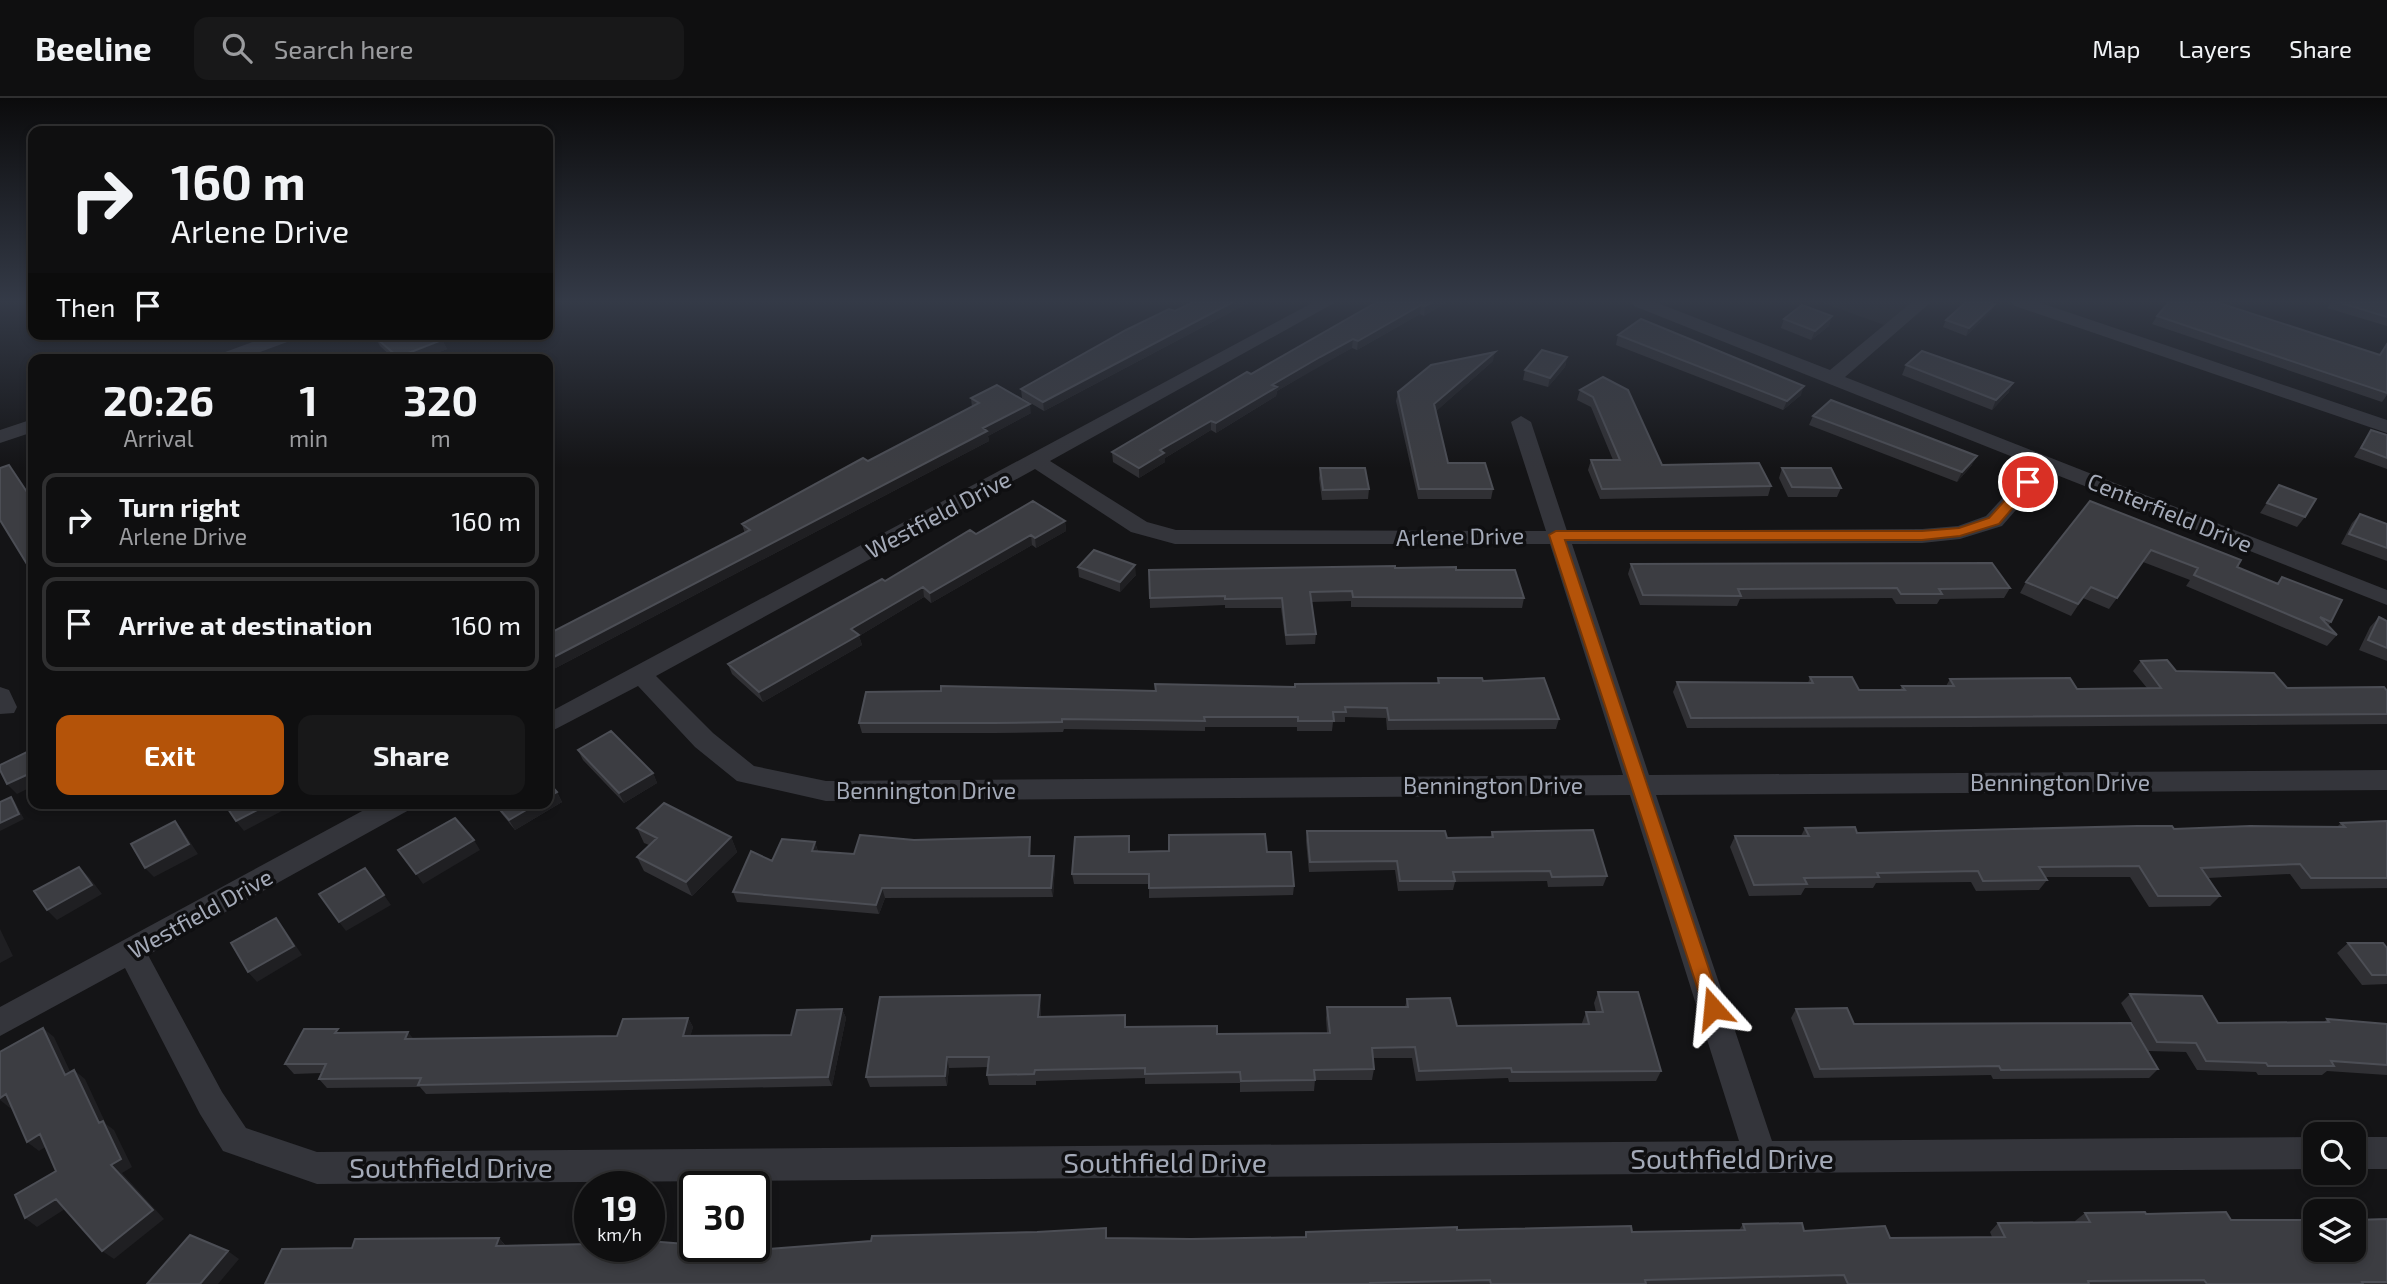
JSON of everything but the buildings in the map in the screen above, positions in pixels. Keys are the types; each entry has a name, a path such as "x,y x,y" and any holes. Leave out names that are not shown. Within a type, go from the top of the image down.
{"street":[{"name":"Westfield Drive","path":"553,721 1226,357"},
{"name":"Centerfield Drive","path":"1780,357 2387,598"},
{"path":"1832,378 1856,357"},
{"path":"2184,357 2387,426"},
{"path":"1521,422 1762,1157"},
{"path":"0,437 28,427"},
{"name":"Arlene Drive","path":"1036,461 1139,527 1175,537 1223,539 1556,535 1922,536 1960,532 1994,521 2046,463"},
{"name":"Bennington Drive","path":"640,674 704,740 746,774 826,791 2387,780"},
{"name":"Westfield Drive","path":"0,1023 389,809"},
{"name":"Southfield Drive","path":"131,951 211,1103 235,1140 317,1168 2303,1153"},
{"path":"2366,1153 2387,1153"}],"route":[{"path":"1713,1008 1556,535 1922,536 1960,532 1994,521 2028,482"}]}
